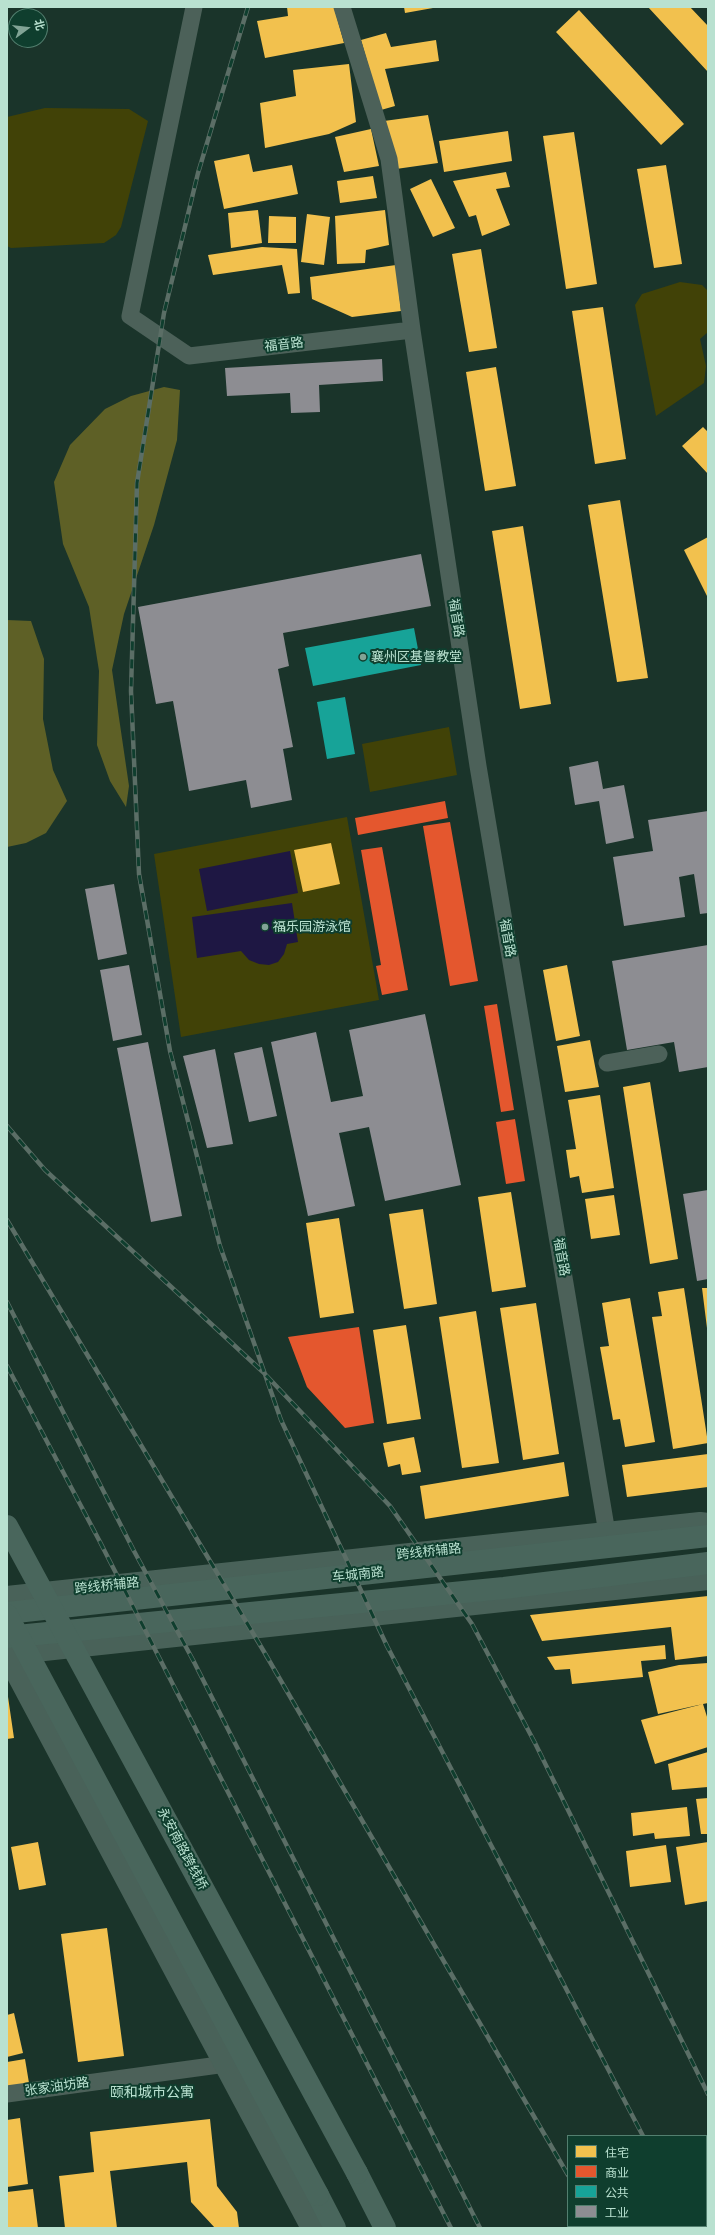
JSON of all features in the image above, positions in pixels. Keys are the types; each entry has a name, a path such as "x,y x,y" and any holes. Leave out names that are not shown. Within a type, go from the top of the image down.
{"main road":[{"name":"永安南路跨线桥","path":"7,1526 357,2173 385,2228"},
{"name":"车城南路","path":"7,1614 708,1536"},
{"name":"车城南路","path":"7,1637 504,1588 708,1563"},
{"path":"7,1614 335,2228"}],"street":[{"name":"福音路","path":"194,7 130,316 189,356 412,330 478,766 607,1533"},
{"path":"342,7 389,158 412,330"},
{"path":"607,1063 659,1054"},
{"name":"跨线桥辅路","path":"7,1596 700,1523 708,1524"},
{"path":"312,2228 7,1654 708,1579"},
{"name":"张家油坊路","path":"7,2094 226,2064"}],"shaded area":[{"path":"45,108 129,109 148,121 121,227 116,235 104,243 11,248 7,246 7,117"},
{"path":"680,282 702,285 708,291 708,332 700,339 706,366 704,383 656,416 635,305 642,294"},
{"path":"164,387 180,390 177,440 154,525 124,614 112,670 129,786 126,807 110,781 97,745 99,671 89,607 63,544 54,482 70,445 105,409 131,396"},
{"path":"7,620 31,621 44,659 43,719 53,770 67,801 46,833 26,843 7,847"},
{"path":"449,727 457,775 370,792 362,744"},
{"name":"福乐园游泳馆","path":"347,817 379,1000 181,1037 154,854"},
{"path":"290,851 298,893 207,911 199,869"},
{"path":"292,903 298,942 287,944 284,954 278,962 269,965 259,964 249,960 241,951 197,958 192,917"}],"building: 住宅":[{"path":"287,7 334,7 344,43 265,58 257,21 288,16"},
{"path":"404,7 433,7 433,8 405,13"},
{"path":"648,7 690,7 708,26 708,72"},
{"path":"579,10 684,124 661,145 556,32"},
{"path":"386,33 391,47 436,40 439,61 385,69 395,106 381,110 361,40"},
{"path":"349,64 356,122 329,134 265,148 260,103 296,96 293,70"},
{"path":"428,115 438,163 396,169 384,121"},
{"path":"371,129 379,166 344,172 335,137"},
{"path":"508,131 512,161 444,172 439,141"},
{"path":"574,132 597,284 566,289 543,136"},
{"path":"249,154 253,172 292,165 298,194 224,209 214,161"},
{"path":"666,165 682,264 654,268 637,169"},
{"path":"506,172 510,187 496,189 510,225 482,236 476,215 469,217 453,181"},
{"path":"373,176 377,198 340,203 337,181"},
{"path":"431,179 455,228 433,237 410,189"},
{"path":"258,210 262,243 231,248 228,213"},
{"path":"385,210 389,245 366,250 365,263 337,264 335,216"},
{"path":"307,214 330,217 324,265 301,262"},
{"path":"269,216 296,217 296,243 268,243"},
{"path":"262,247 297,249 300,293 288,294 282,265 213,275 208,255"},
{"path":"481,249 497,348 469,352 452,254"},
{"path":"396,265 401,311 352,317 312,299 310,277"},
{"path":"603,307 626,459 595,464 572,311"},
{"path":"496,367 516,486 485,491 466,372"},
{"path":"703,427 708,432 708,474 682,446"},
{"path":"620,500 648,678 617,682 588,505"},
{"path":"523,526 551,704 520,709 492,531"},
{"path":"708,537 708,598 684,550"},
{"path":"331,843 340,884 303,892 294,850"},
{"path":"567,965 580,1036 556,1041 543,970"},
{"path":"590,1040 599,1087 565,1092 557,1046"},
{"path":"650,1082 678,1259 650,1264 623,1087"},
{"path":"600,1095 614,1188 582,1193 579,1176 570,1178 566,1150 576,1149 568,1100"},
{"path":"511,1192 526,1287 492,1292 478,1197"},
{"path":"614,1195 620,1235 591,1239 585,1199"},
{"path":"423,1209 437,1304 404,1309 389,1214"},
{"path":"339,1218 354,1313 320,1318 306,1223"},
{"path":"684,1288 708,1443 673,1449 652,1317 662,1316 658,1292"},
{"path":"702,1288 708,1288 708,1328 707,1328"},
{"path":"630,1298 655,1442 625,1447 620,1419 613,1420 600,1347 609,1346 602,1303"},
{"path":"536,1303 559,1454 523,1460 500,1308"},
{"path":"476,1311 499,1463 462,1468 439,1317"},
{"path":"406,1325 421,1419 387,1424 373,1330"},
{"path":"414,1437 421,1472 402,1475 400,1464 388,1467 383,1443"},
{"path":"708,1454 708,1487 627,1497 622,1465"},
{"path":"564,1462 569,1496 425,1519 420,1486"},
{"path":"708,1596 708,1656 675,1660 671,1627 542,1641 530,1615"},
{"path":"665,1645 666,1659 641,1661 643,1677 572,1684 570,1669 555,1670 547,1657"},
{"path":"708,1663 708,1703 658,1714 648,1672 679,1665"},
{"path":"7,1690 14,1738 7,1739"},
{"path":"703,1704 708,1720 708,1747 655,1764 641,1720"},
{"path":"708,1752 708,1787 672,1790 668,1764"},
{"path":"708,1798 708,1834 701,1834 696,1799"},
{"path":"687,1807 690,1836 655,1839 654,1833 633,1836 631,1813"},
{"path":"38,1842 46,1885 19,1890 11,1847"},
{"path":"708,1842 708,1901 685,1905 676,1847"},
{"path":"666,1845 671,1882 630,1887 626,1851"},
{"path":"107,1928 124,2056 78,2062 61,1934"},
{"path":"14,2013 23,2053 7,2057 7,2015"},
{"path":"25,2059 29,2083 7,2087 7,2062"},
{"path":"20,2118 28,2184 7,2187 7,2120"},
{"path":"210,2119 217,2186 237,2212 239,2228 215,2228 191,2202 187,2162 110,2171 117,2228 65,2228 59,2176 94,2172 90,2132"},
{"path":"33,2189 38,2228 7,2228 7,2192"}],"building: 商业":[{"path":"445,801 448,818 358,835 355,818"},
{"path":"450,822 478,981 450,986 423,826"},
{"path":"382,847 408,990 382,995 376,966 381,965 361,850"},
{"path":"497,1004 514,1110 501,1112 484,1006"},
{"path":"515,1119 525,1181 506,1184 496,1122"},
{"path":"359,1327 374,1423 345,1428 307,1387 288,1337"}],"building: 公共":[{"name":"襄州区基督教堂","path":"414,628 421,665 313,686 305,648"},
{"path":"345,697 355,754 327,759 317,702"}],"building: 工业":[{"path":"382,359 383,381 319,385 320,412 291,413 290,393 227,396 225,368"},
{"path":"421,554 431,606 283,633 289,666 278,669 293,747 283,749 292,800 251,808 246,780 189,791 173,701 156,704 138,607"},
{"path":"598,761 603,789 624,785 634,838 606,844 599,801 575,805 569,767"},
{"path":"708,811 708,913 700,914 694,874 679,877 685,917 624,926 613,857 653,851 648,820"},
{"path":"114,884 127,954 98,960 85,889"},
{"path":"708,945 708,1067 679,1072 674,1042 627,1050 612,961"},
{"path":"129,965 142,1035 113,1041 100,970"},
{"path":"425,1014 461,1185 385,1201 369,1127 339,1133 355,1206 308,1216 271,1042 316,1032 331,1102 363,1096 349,1030"},
{"path":"148,1042 182,1216 151,1222 117,1048"},
{"path":"262,1047 277,1116 249,1122 234,1053"},
{"path":"215,1049 233,1144 207,1148 183,1056"},
{"path":"708,1190 708,1279 697,1281 683,1194"}],"railway":[{"path":"248,7 198,173 164,313 137,483 131,691 139,874 170,1051 220,1246 281,1420 387,1646 642,2135"},
{"path":"7,1126 45,1170 263,1372 390,1506 472,1624 535,1743 708,2094"},
{"path":"7,1220 263,1650 567,2173"},
{"path":"7,1302 134,1551 193,1660 480,2228"},
{"path":"7,1366 99,1540 451,2228"}],"place":[{"name":"襄州区基督教堂","path":"363,657"},
{"name":"福乐园游泳馆","path":"265,927"}],"district":[{"name":"颐和城市公寓","path":"152,2093"}]}
